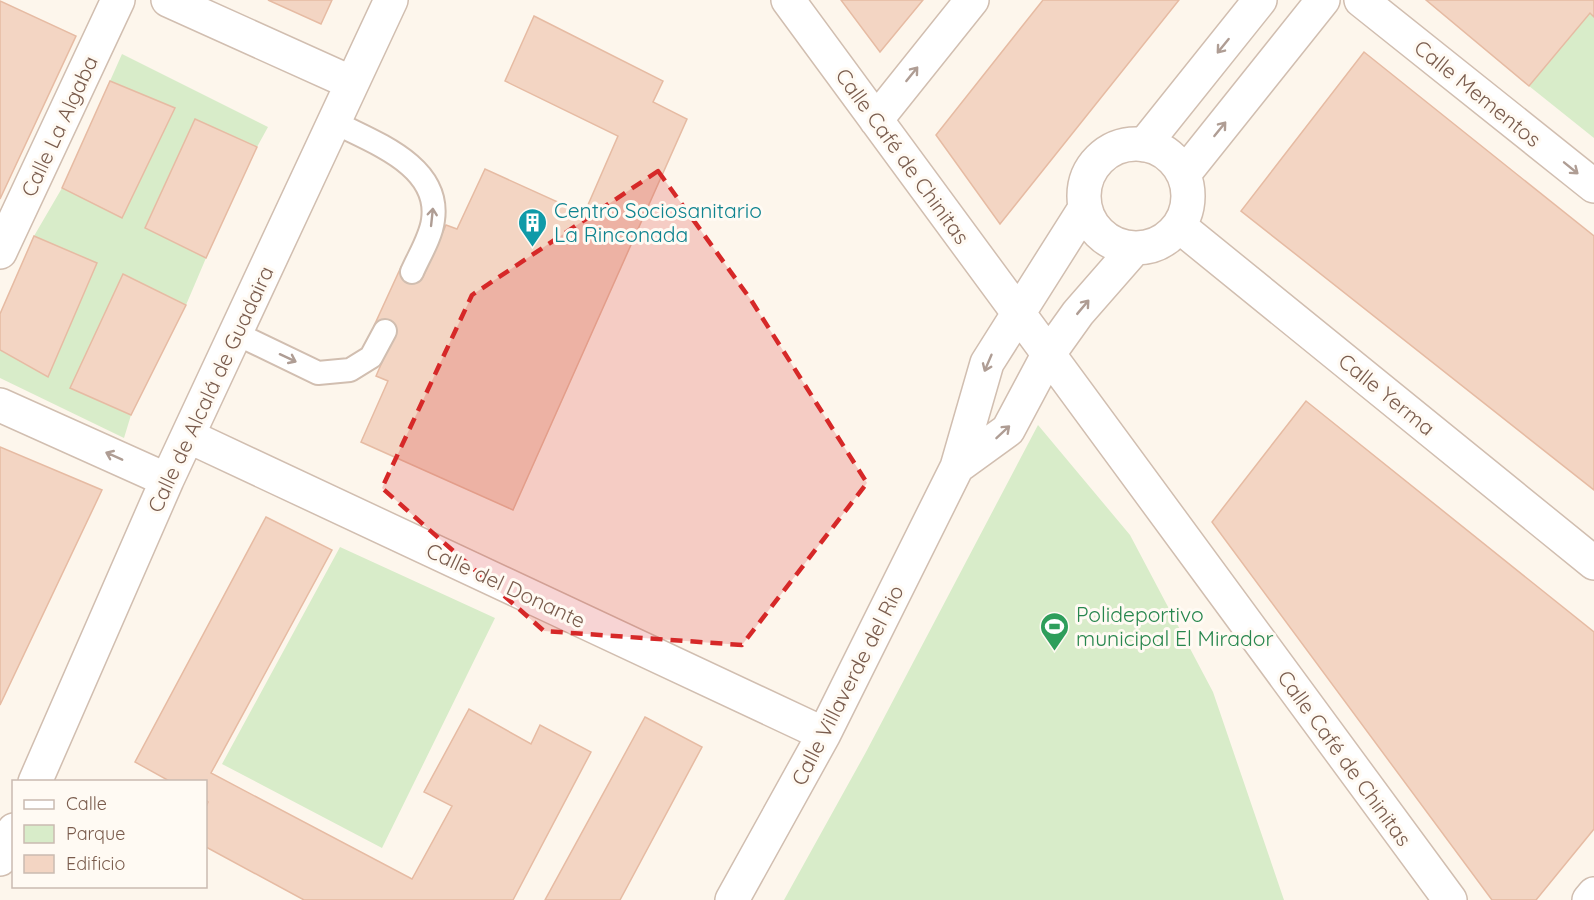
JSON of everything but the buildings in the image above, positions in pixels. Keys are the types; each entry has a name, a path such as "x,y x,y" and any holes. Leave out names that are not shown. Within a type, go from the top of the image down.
{"street":[{"name":"Calle La Algaba","path":"0,252 118,0"},
{"path":"168,0 352,83"},
{"name":"Calle de Alcalá de Guadaira","path":"36,780 167,480 391,0"},
{"name":"Calle Café de Chinitas","path":"788,0 1450,900"},
{"path":"876,120 972,0"},
{"path":"1144,145 1260,0"},
{"path":"1184,174 1323,0"},
{"name":"Calle Mementos","path":"1361,0 1594,186"},
{"path":"1127,145 1144,145 1167,155 1184,174 1188,191 1187,209 1179,226 1167,238 1151,246 1134,249 1117,245 1101,236 1091,223 1085,208 1084,191 1088,174 1111,150 1127,145"},
{"name":"Calle Villaverde del Rio","path":"732,900 824,734 957,467 987,363 1085,208"},
{"name":"Calle Yerma","path":"1179,226 1594,562"},
{"name":"Calle Villaverde del Rio","path":"957,467 1008,430 1048,354 1078,313 1134,249"},
{"path":"0,405 167,480"},
{"name":"Calle del Donante","path":"188,436 824,734"},
{"path":"1589,900 1594,894"}],"lane":[{"path":"334,122 395,154 419,172 432,199 433,220 412,272"},
{"path":"236,333 318,373 350,369 371,357 385,331"}],"highlighted area":[{"path":"658,171 751,300 867,483 742,645 544,631 382,488 472,295"}],"green space":[{"path":"1590,13 1594,17 1594,138 1529,86"},
{"path":"122,54 268,127 257,147 195,119 145,227 206,258 186,305 70,388 131,415 124,438 0,378 0,350 48,377 97,263 34,236 62,188 122,218 175,108 110,81"},
{"name":"Polideportivo municipal El Mirador","path":"1038,425 1130,535 1213,692 1284,900 784,900 866,752"},
{"path":"340,547 495,618 382,848 222,764"}],"place":[{"name":"Centro Sociosanitario La Rinconada","path":"533,248"},
{"name":"Polideportivo municipal El Mirador","path":"1055,652"}]}
